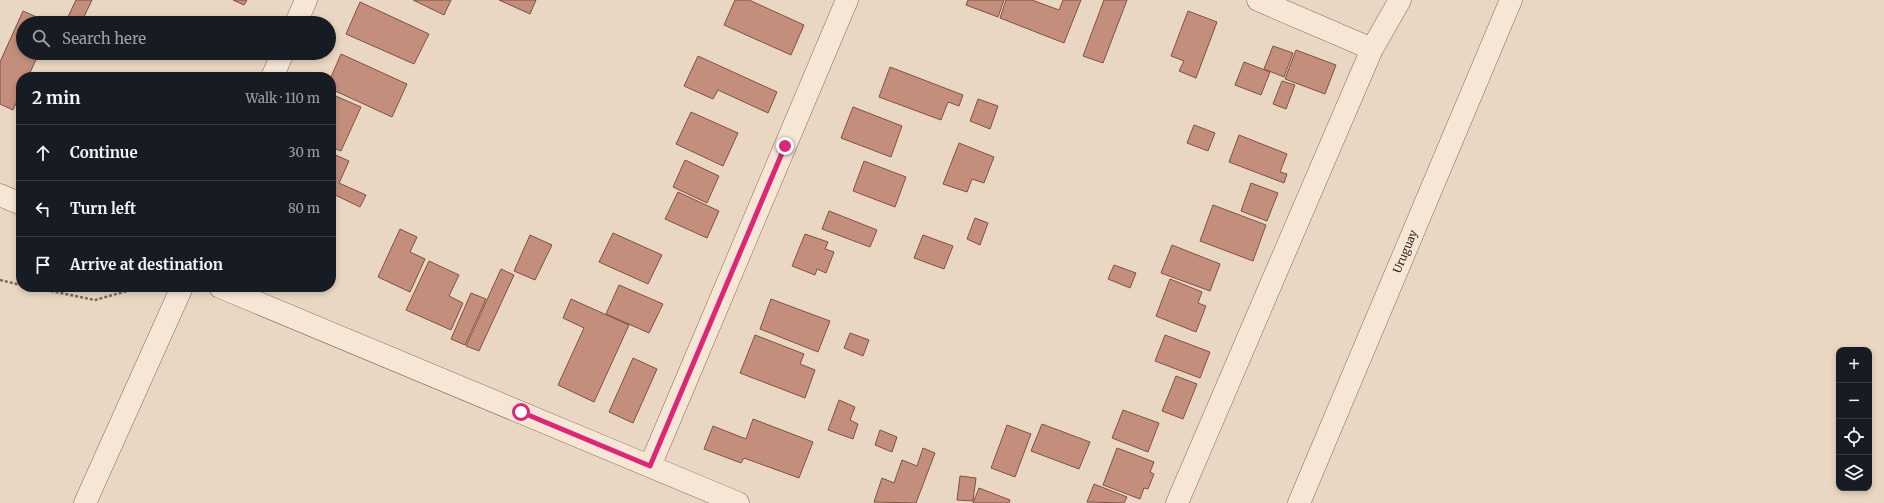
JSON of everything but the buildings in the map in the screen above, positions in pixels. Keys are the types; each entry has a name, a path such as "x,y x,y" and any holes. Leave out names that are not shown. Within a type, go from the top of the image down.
{"street":[{"path":"299,16 306,0"},
{"path":"650,466 847,0"},
{"path":"1258,0 1372,49"},
{"path":"1177,503 1372,49 1400,0"},
{"name":"Uruguay","path":"1298,503 1511,0"},
{"path":"274,72 280,60"},
{"path":"0,195 16,202"},
{"path":"85,503 180,292"},
{"path":"232,292 738,503"}],"path":[{"path":"0,280 16,284"},
{"path":"56,292 95,300 123,292"}],"route":[{"path":"521,412 650,466 785,146"}]}
